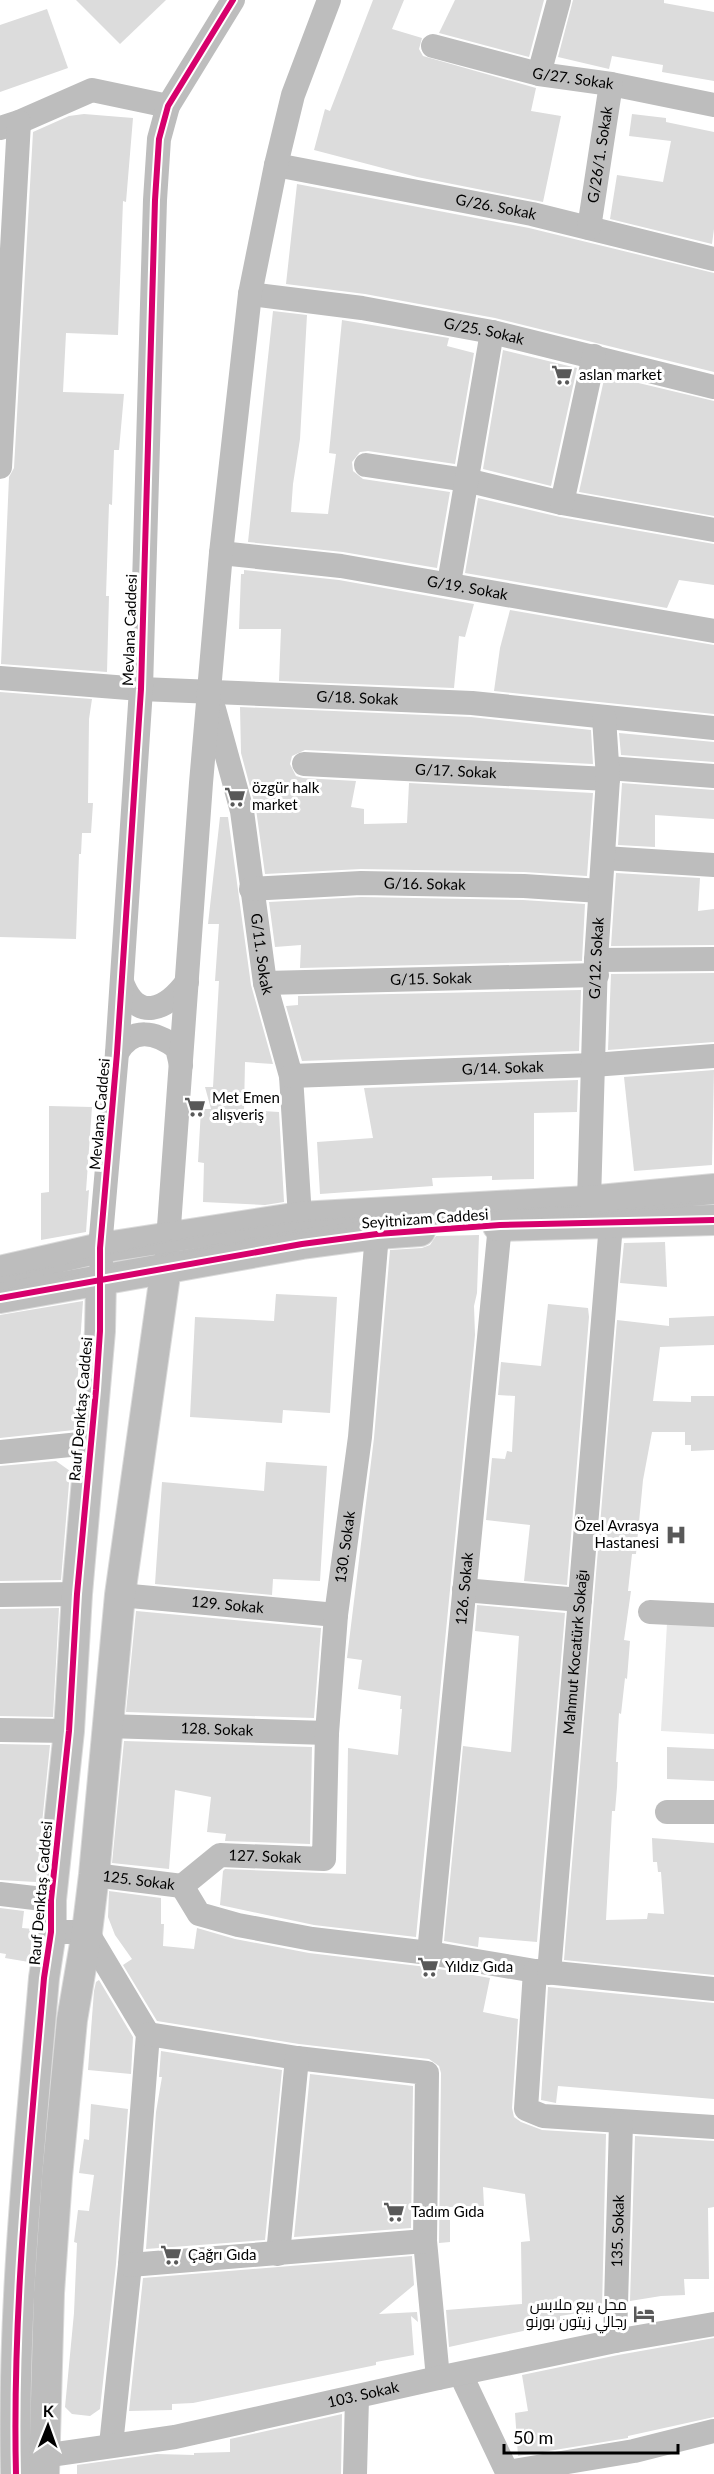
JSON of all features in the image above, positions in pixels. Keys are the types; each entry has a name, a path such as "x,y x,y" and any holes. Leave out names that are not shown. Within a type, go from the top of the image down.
{"main road":[{"name":"Seyitnizam Caddesi","path":"0,1271 100,1248 300,1217 589,1202 714,1189"},
{"name":"Seyitnizam Caddesi","path":"0,1298 303,1244 377,1234 500,1226 714,1220"},
{"name":"Rauf Denktaş Caddesi","path":"17,2474 16,2391 21,2261 42,2175 87,1932 120,1595 166,1268"},
{"name":"Rauf Denktaş Caddesi","path":"43,2465 49,2293 42,2175 41,2020 69,1731 77,1594 99,1342 101,1279"}],"street":[{"name":"Mevlana Caddesi","path":"101,1279 100,1248 117,1053 141,689 155,200 159,139 168,106 233,0"},
{"path":"166,1268 209,692 221,553 250,294 276,165 293,95 329,0"},
{"path":"539,74 559,0"},
{"name":"G/27. Sokak","path":"433,46 539,74 611,84 714,105"},
{"name":"G/26/1. Sokak","path":"589,228 611,84"},
{"path":"0,467 9,125 92,90 168,106"},
{"name":"G/26. Sokak","path":"276,165 532,214 714,259"},
{"name":"G/25. Sokak","path":"250,294 362,308 492,332 714,387"},
{"path":"449,583 492,332"},
{"path":"562,503 594,356"},
{"path":"366,465 466,480 562,503 714,530"},
{"name":"G/19. Sokak","path":"221,553 341,566 449,583 714,631"},
{"name":"G/18. Sokak","path":"0,678 141,689 472,703 714,728"},
{"name":"G/11. Sokak","path":"209,692 242,811 265,983 291,1076 300,1217"},
{"name":"G/12. Sokak","path":"589,1202 600,891 608,773 604,717"},
{"name":"G/17. Sokak","path":"304,764 714,776"},
{"path":"604,858 714,865"},
{"name":"G/16. Sokak","path":"251,889 361,883 524,886 600,891"},
{"name":"G/15. Sokak","path":"265,983 714,959"},
{"path":"122,982 127,996 136,1005 149,1009 168,1003 187,982"},
{"path":"117,1053 130,1037 155,1036 177,1048 181,1065"},
{"name":"G/14. Sokak","path":"291,1076 593,1065 714,1056"},
{"name":"Mahmut Kocatürk Sokağı","path":"611,1224 580,1600 526,2109 543,2116 621,2123"},
{"name":"126. Sokak","path":"429,1953 500,1226"},
{"name":"130. Sokak","path":"324,1859 327,1733 336,1615 360,1437 377,1234"},
{"path":"0,1452 90,1443"},
{"path":"464,1590 580,1600"},
{"path":"0,1595 77,1594"},
{"name":"129. Sokak","path":"120,1595 336,1615"},
{"path":"650,1612 714,1615"},
{"name":"128. Sokak","path":"107,1726 327,1733"},
{"path":"0,1731 69,1731"},
{"path":"667,1812 714,1812"},
{"name":"127. Sokak","path":"182,1886 220,1854 324,1859"},
{"name":"125. Sokak","path":"94,1875 182,1886"},
{"path":"182,1886 199,1914 238,1925 312,1939 429,1953 542,1972 714,1989"},
{"path":"0,1894 51,1900"},
{"path":"51,1932 87,1932 148,2034 130,2265 111,2445"},
{"path":"41,2020 72,2020"},
{"path":"148,2034 297,2058 427,2073 425,2241 450,2377 507,2473 634,2451 714,2431"},
{"path":"278,2254 297,2058"},
{"path":"621,2123 714,2127"},
{"name":"135. Sokak","path":"615,2341 621,2123"},
{"path":"130,2265 425,2241"},
{"name":"103. Sokak","path":"17,2474 111,2445 175,2437 615,2341 714,2324"},
{"path":"355,2474 357,2398"}],"shaded area":[{"path":"667,1623 714,1626 714,1734 661,1731"}],"building":[{"path":"76,0 166,0 120,44"},
{"path":"373,0 404,0 392,29 422,38 419,49 423,56 536,88 531,111 561,116 543,202 417,177 314,150 325,109 330,111"},
{"path":"455,0 544,0 529,57 439,33"},
{"path":"573,0 664,0 664,3 714,12 714,81 662,72 663,65 612,56 609,69 558,57"},
{"path":"47,9 68,68 0,92 0,25"},
{"path":"84,114 133,118 126,202 123,201 118,335 66,333 63,392 124,394 119,450 114,450 112,505 109,504 106,596 109,596 107,672 1,664 9,477 14,468 33,132 69,116"},
{"path":"632,114 666,118 666,122 714,132 712,244 610,219 617,175 663,182 671,141 629,136"},
{"path":"297,184 529,228 714,273 714,372 495,318 365,294 286,284"},
{"path":"273,311 307,315 300,439 291,512 328,514 336,454 329,453 342,320 449,338 447,346 474,353 455,464 368,451 360,452 352,462 353,471 363,479 450,492 437,568 343,552 248,542"},
{"path":"503,350 577,368 551,486 483,469"},
{"path":"605,375 714,401 714,516 579,492"},
{"path":"478,498 560,517 714,544 714,585 679,580 667,608 465,573"},
{"path":"244,570 339,580 474,604 465,637 459,636 454,688 279,681 281,629 239,629 241,574 244,574"},
{"path":"510,610 714,645 714,714 494,691 500,648"},
{"path":"0,692 92,699 89,719 88,803 93,803 91,833 82,833 81,854 79,854 76,939 0,937"},
{"path":"240,707 471,717 591,730 593,764 305,750 292,756 290,764 296,776 303,778 356,781 351,807 364,809 364,824 407,823 409,783 593,793 587,876 524,872 361,869 265,874 256,809 241,753"},
{"path":"619,733 714,742 714,762 621,755"},
{"path":"622,783 714,790 714,819 655,815 655,847 618,845"},
{"path":"220,817 228,817 251,985 273,1064 245,1062 244,1110 279,1112 284,1202 265,1205 203,1202 204,1163 198,1162 201,1109 211,1109 205,1087 213,1087 219,981 215,981 219,924 208,924"},
{"path":"616,873 700,878 698,911 714,909 714,945 611,946"},
{"path":"361,897 523,900 585,904 582,961 300,968 301,945 275,947 269,902"},
{"path":"714,973 714,1042 608,1050 611,974"},
{"path":"581,990 579,1051 302,1061 286,1006 298,1005 298,996"},
{"path":"714,1070 712,1165 634,1171 624,1077"},
{"path":"578,1080 577,1112 534,1113 534,1179 492,1180 492,1176 432,1178 433,1186 320,1194 317,1142 373,1138 364,1088"},
{"path":"49,1106 92,1107 86,1191 89,1190 86,1232 41,1240 41,1193 49,1192"},
{"path":"479,1235 477,1293 474,1306 475,1335 416,1937 314,1925 220,1905 225,1869 346,1874 348,1748 398,1755 401,1696 358,1689 362,1660 347,1658 374,1438 390,1250 422,1248 430,1245 436,1236"},
{"path":"665,1242 667,1287 620,1283 624,1243"},
{"path":"276,1294 337,1297 330,1413 283,1410 282,1423 190,1417 195,1317 274,1321"},
{"path":"83,1301 74,1430 0,1438 0,1315"},
{"path":"548,1304 588,1308 589,1317 567,1585 524,1581 530,1525 486,1520 492,1458 505,1459 507,1451 512,1452 515,1396 498,1395 501,1362 541,1366"},
{"path":"714,1316 714,1345 660,1347 653,1401 691,1402 691,1396 714,1396 714,1450 691,1451 691,1445 685,1445 685,1432 652,1432 643,1480 636,1554 632,1554 628,1591 631,1591 624,1640 630,1641 627,1679 625,1678 621,1714 619,1713 617,1787 615,1811 612,1811 606,1920 647,1919 648,1913 664,1914 661,1872 658,1872 657,1862 653,1862 652,1838 714,1843 714,1975 564,1960 617,1320 669,1326 669,1318"},
{"path":"56,1461 70,1471 61,1580 0,1581 0,1466"},
{"path":"266,1462 327,1466 320,1581 273,1579 272,1595 155,1584 162,1482 264,1491"},
{"path":"477,1605 565,1613 537,1942 479,1937 478,1947 444,1941 463,1746 511,1752 519,1636 475,1631"},
{"path":"59,1608 53,1717 0,1716 0,1609"},
{"path":"136,1611 321,1628 314,1718 126,1712"},
{"path":"124,1741 312,1747 310,1844 225,1841 226,1834 207,1832 211,1797 175,1790 169,1869 112,1863"},
{"path":"0,1744 50,1745 36,1882 0,1880"},
{"path":"667,1747 714,1749 714,1781 667,1779"},
{"path":"109,1891 161,1898 161,1924 164,1924 163,1946 194,1949 197,1928 235,1939 309,1953 427,1967 490,1978 483,2012 518,2019 512,2108 514,2117 542,2130 606,2134 602,2309 560,2316 560,2323 449,2347 446,2310 522,2304 521,2242 530,2241 525,2194 483,2187 484,2206 450,2207 450,2242 439,2243 441,2073 439,2066 429,2059 299,2044 157,2021 123,1965 132,1959 115,1935 108,1917"},
{"path":"0,1908 24,1911 22,1928 34,1929 29,1962 5,1958 6,1954 0,1953"},
{"path":"99,1980 133,2037 131,2074 88,2070 94,1991 96,1982"},
{"path":"548,1987 714,2003 714,2099 558,2086 556,2103 541,2100"},
{"path":"161,2051 282,2070 265,2240 146,2249 156,2112 162,2077 159,2077"},
{"path":"310,2074 413,2086 411,2228 294,2237"},
{"path":"91,2104 128,2109 116,2264 100,2409 90,2416 72,2414 65,2407 74,2313 77,2243 74,2242 78,2210 89,2211 94,2175 79,2173 84,2139 89,2140"},
{"path":"635,2136 714,2141 714,2207 708,2208 709,2279 684,2279 685,2295 630,2301"},
{"path":"412,2256 414,2285 379,2314 417,2312 418,2322 411,2316 414,2355 193,2403 172,2404 172,2410 129,2411 143,2278"},
{"path":"714,2338 714,2417 628,2436 628,2438 518,2456 515,2413 528,2411 522,2375"},
{"path":"342,2414 341,2474 77,2474 77,2465 157,2454 194,2455 194,2453 230,2452 230,2439"}],"tram line":[{"path":"0,1291 167,1255 301,1232 588,1214 714,1200"},
{"path":"0,1278 169,1241 300,1221 580,1206"}],"cycle path":[{"path":"16,2474 15,2412 23,2226 44,1978 51,1932 51,1900 69,1731 77,1594 96,1390 100,1331 100,1248 117,1053 141,689 155,200 159,139 168,106 233,0"},
{"path":"0,1298 302,1244 377,1234 500,1225 714,1220"}],"place":[{"name":"aslan market","path":"562,375"},
{"name":"özgür halk market","path":"235,797"},
{"name":"Met Emen alışveriş","path":"195,1107"},
{"name":"Özel Avrasya Hastanesi","path":"676,1535"},
{"name":"Yıldız Gıda","path":"428,1967"},
{"name":"Tadım Gıda","path":"394,2212"},
{"name":"Çağrı Gıda","path":"171,2255"},
{"name":"محل بيع ملابس رجالي زيتون بورنو","path":"644,2314"}]}
